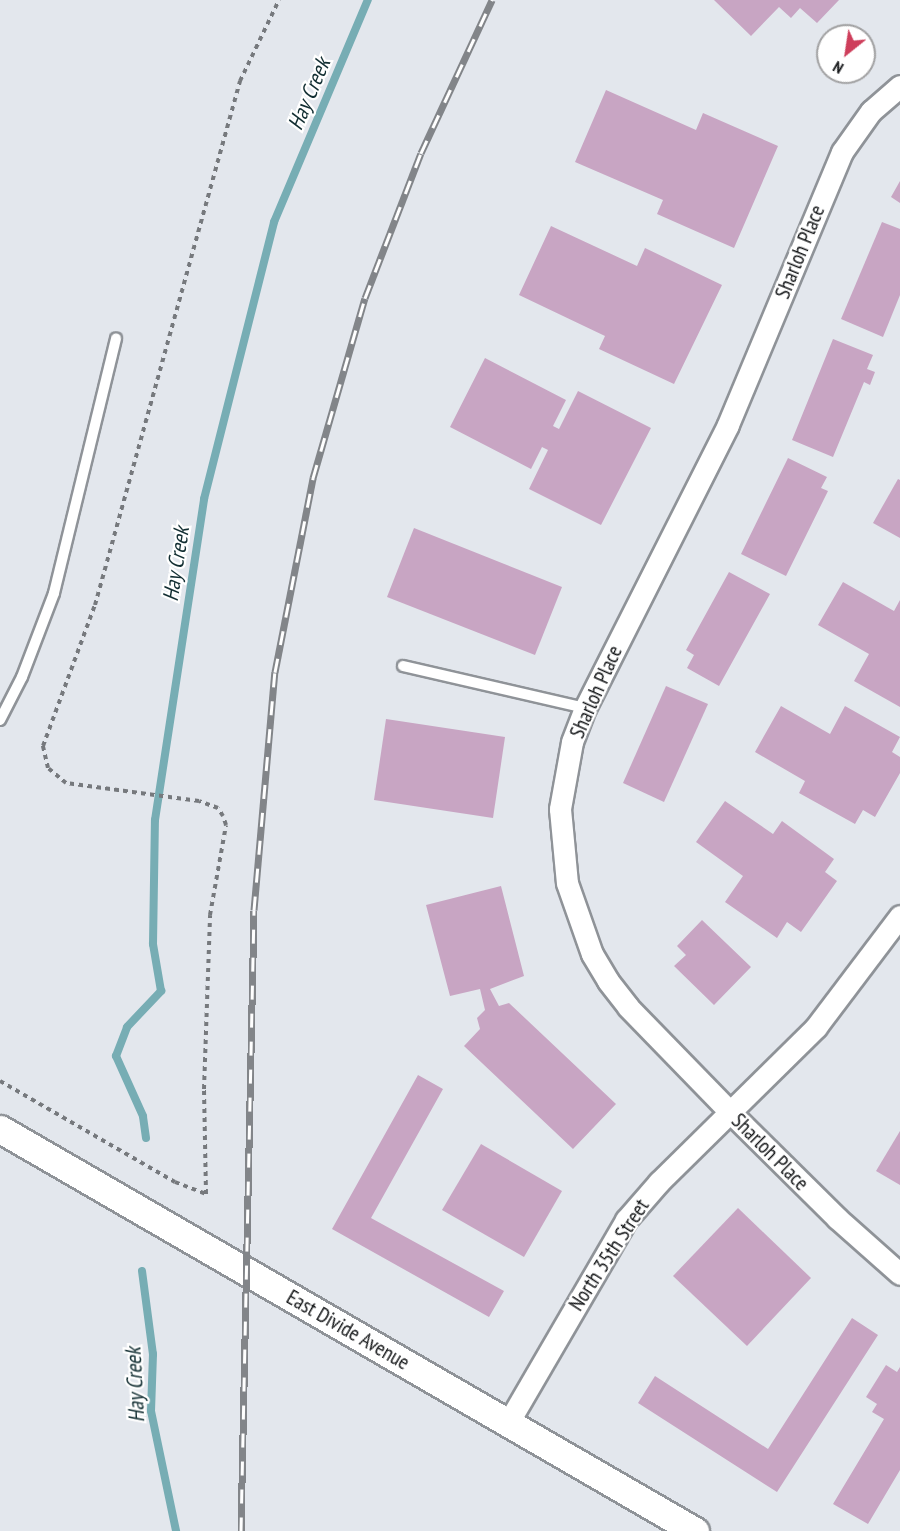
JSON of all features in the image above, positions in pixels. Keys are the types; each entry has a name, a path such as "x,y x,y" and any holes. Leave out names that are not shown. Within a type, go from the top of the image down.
{"street":[{"name":"Sharloh Place","path":"900,86 871,111 842,152 728,425 585,708 572,742 560,809 561,845 577,918 592,954 628,1007 837,1218 900,1274"},
{"name":"North 35th Street","path":"508,1423 626,1220 659,1182 732,1114 816,1027 900,916"},
{"name":"East Divide Avenue","path":"0,1129 695,1531"}],"lane":[{"path":"0,720 22,677 54,593 116,338"},
{"path":"403,666 585,708"}],"path":[{"path":"0,1081 175,1182 206,1194 204,1089 211,898 226,825 218,807 199,801 79,788 56,777 44,759 45,733 95,605 237,91 279,0"}],"building":[{"path":"714,0 839,0 817,23 800,8 791,18 779,7 751,36"},
{"path":"606,90 696,130 703,113 778,146 734,248 657,214 663,200 575,162"},
{"path":"900,181 900,203 891,197"},
{"path":"882,222 900,229 900,295 883,337 841,319"},
{"path":"551,226 637,266 645,248 722,285 674,384 599,349 605,336 519,295"},
{"path":"833,339 873,355 867,369 875,372 870,385 864,382 833,457 792,440"},
{"path":"485,358 566,400 553,426 559,429 578,391 651,428 601,525 529,489 548,450 542,447 531,469 450,427"},
{"path":"788,458 827,477 821,488 828,491 786,576 741,554"},
{"path":"898,479 900,480 900,538 873,523"},
{"path":"414,528 562,587 535,655 387,597"},
{"path":"729,572 770,594 719,686 687,668 694,655 686,650"},
{"path":"843,582 894,611 900,600 900,707 854,681 869,654 818,625"},
{"path":"666,686 708,704 664,802 623,783"},
{"path":"781,706 830,734 845,706 900,737 892,752 900,757 900,773 875,817 863,810 855,824 799,793 805,781 755,752"},
{"path":"386,719 505,737 493,818 374,800"},
{"path":"725,801 773,834 782,821 834,859 825,872 837,881 801,932 787,922 777,938 725,902 743,876 696,842"},
{"path":"501,886 524,976 490,989 499,1006 509,1003 616,1104 573,1149 464,1046 480,1029 477,1018 485,1010 480,989 450,996 426,905"},
{"path":"702,920 751,967 714,1005 674,966 686,955 677,946"},
{"path":"418,1075 443,1089 371,1218 504,1291 489,1317 332,1229"},
{"path":"900,1131 900,1185 876,1171"},
{"path":"481,1144 562,1191 524,1257 442,1210"},
{"path":"738,1208 811,1278 747,1346 673,1276"},
{"path":"852,1318 878,1335 777,1492 638,1403 655,1376 768,1449"},
{"path":"886,1365 897,1372 900,1367 900,1470 868,1524 833,1504 884,1419 872,1412 877,1404 866,1397"}],"waterway":[{"name":"Hay Creek","path":"146,1138 143,1116 116,1056 127,1027 161,991 153,944 155,820 204,499 274,222 368,0"},
{"name":"Hay Creek","path":"142,1271 153,1354 151,1411 176,1531"}],"railway":[{"path":"241,1531 254,910 275,672 313,478 365,298 421,153 492,0"}]}
